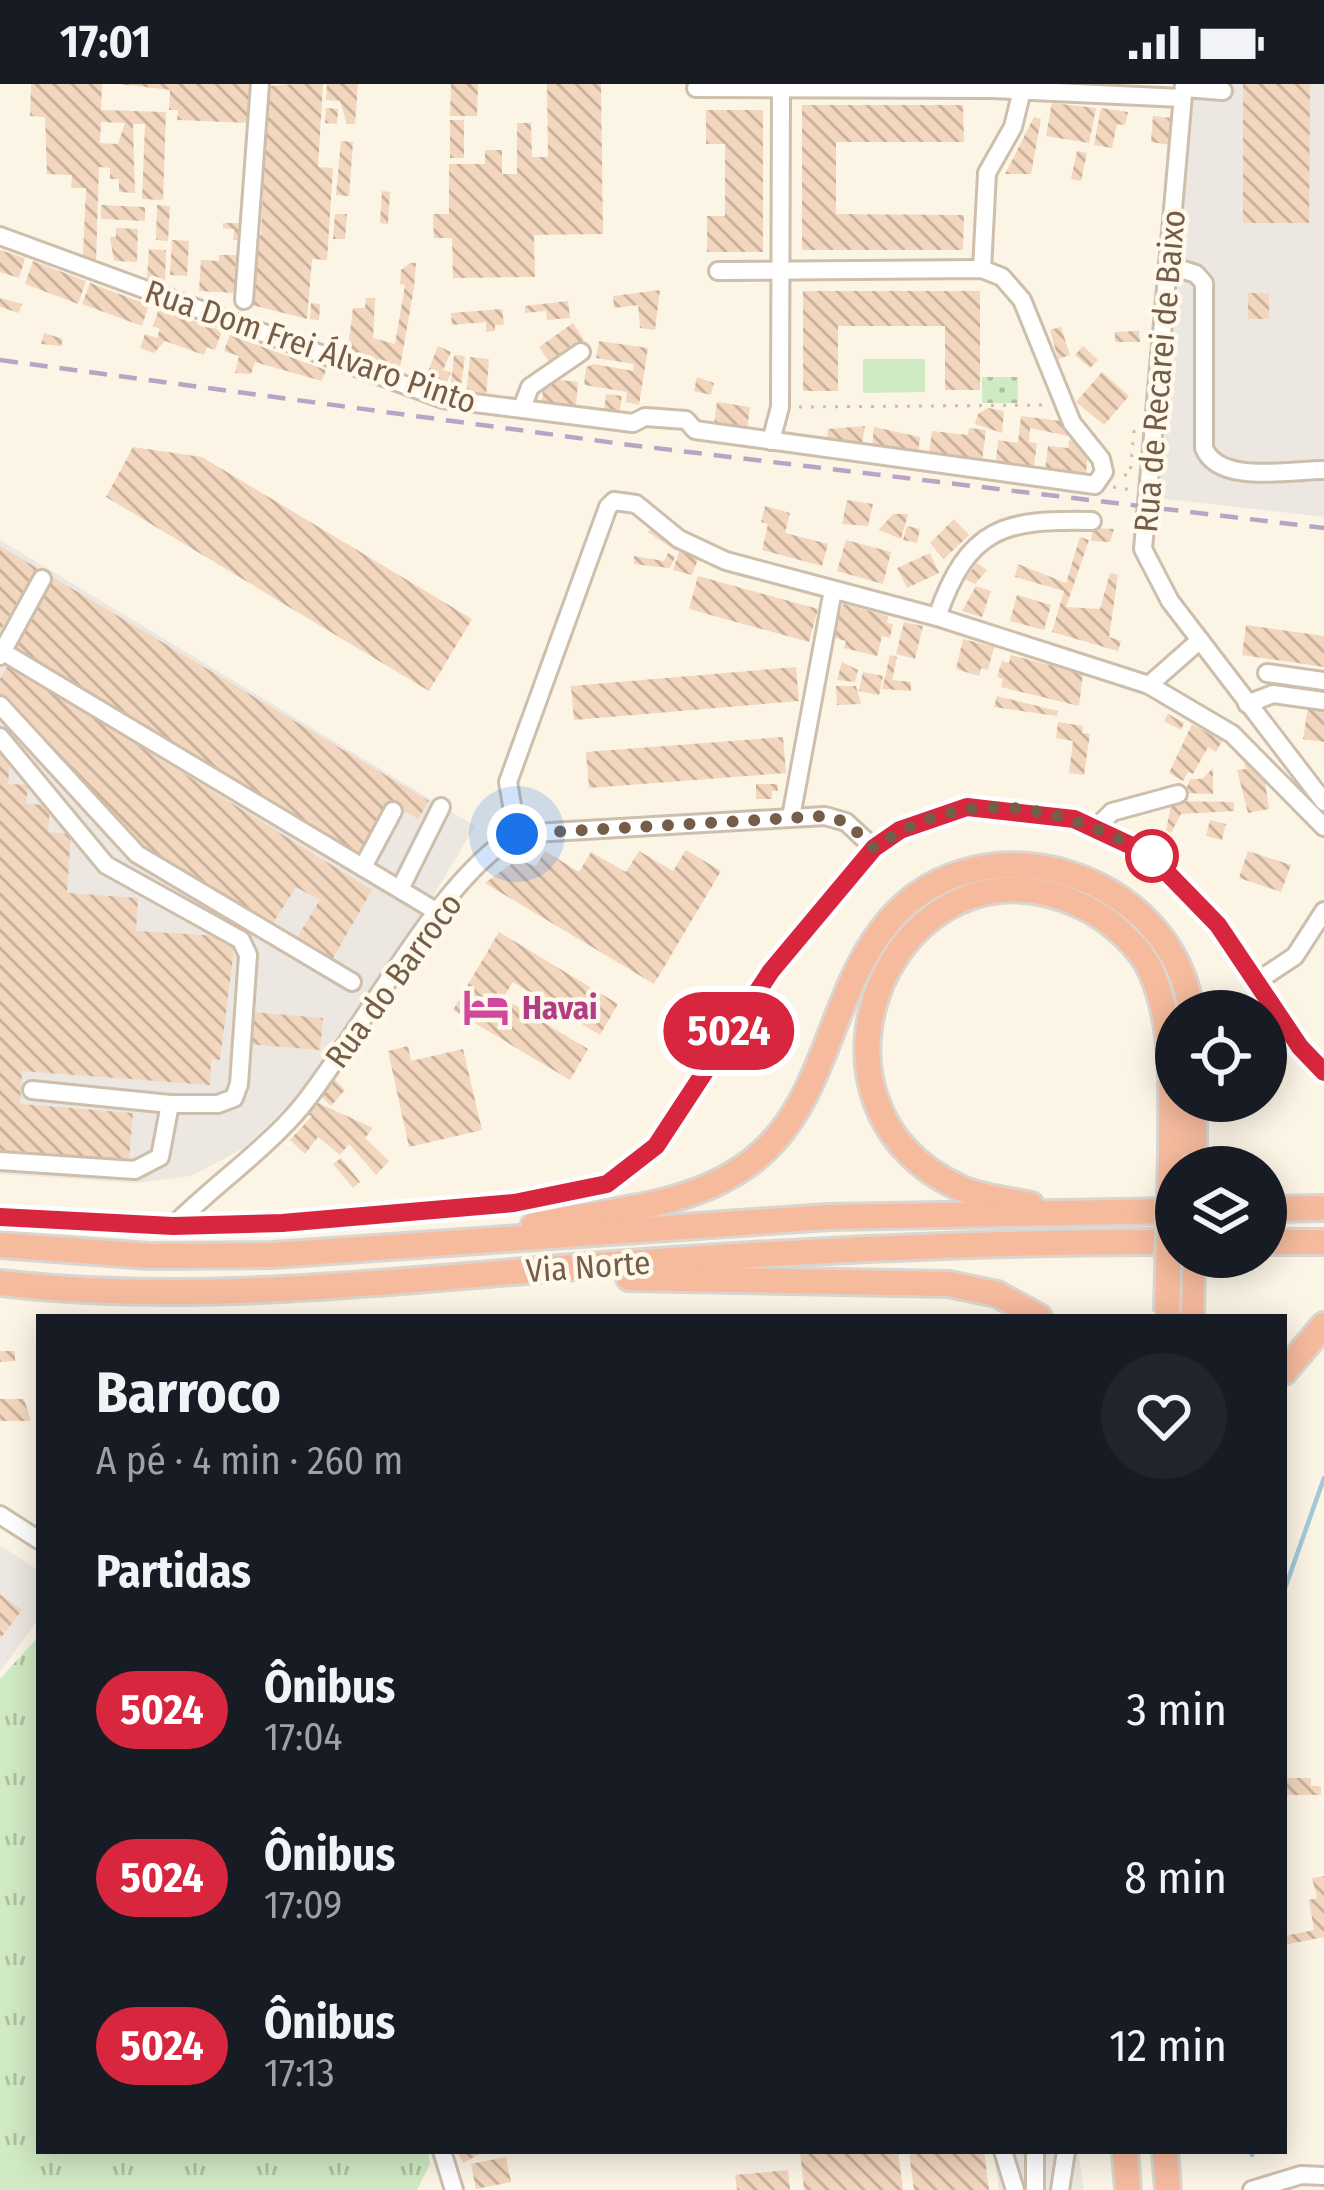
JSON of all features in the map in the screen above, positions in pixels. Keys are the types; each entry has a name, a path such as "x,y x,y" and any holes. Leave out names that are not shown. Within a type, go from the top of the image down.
{"highway":[{"path":"440,1245 662,1203 750,1163 778,1137 801,1103 863,955 876,938 911,898 975,869 1050,868 1109,889 1169,943 1181,963 1187,990"},
{"path":"1069,1213 961,1189 913,1156 878,1104 866,1047 874,992 904,946 940,910 995,892 1042,892 1089,909 1139,950 1167,1022 1184,1146"},
{"path":"1287,1209 1324,1208"},
{"name":"Via Norte","path":"0,1245 149,1256 440,1245 828,1217 1155,1211"},
{"name":"Via Norte","path":"0,1287 189,1293 710,1257 1048,1241 1155,1242"},
{"path":"1287,1242 1324,1242"},
{"path":"366,1284 683,1277 775,1284 949,1284 997,1294 1034,1314"},
{"path":"1179,1314 1181,1278"},
{"path":"1179,1314 1187,1278"},
{"path":"1287,1368 1324,1325"},
{"path":"1125,2154 1128,2190"},
{"path":"1165,2154 1168,2190"}],"street":[{"path":"244,300 260,84"},
{"path":"697,88 1223,92"},
{"path":"771,441 779,407 781,89"},
{"path":"982,269 987,173 1013,127 1022,90"},
{"name":"Rua de Recarei de Baixo","path":"1183,90 1142,535 1147,562 1247,704 1324,802"},
{"name":"Rua Dom Frei Álvaro Pinto","path":"0,236 443,399 633,423 645,417 686,420 695,430 1095,484 1104,472 1101,459 1064,405"},
{"path":"1168,266 1213,281 1204,448 1209,461 1225,470 1324,470"},
{"path":"718,271 982,269 1002,277 1022,300 1064,405"},
{"path":"522,408 530,387 581,352"},
{"path":"874,848 836,818 517,834 508,782 614,501 636,504 679,539 726,561 937,617 1149,686 1232,734 1324,827"},
{"name":"Rua de Recarei de Baixo","path":"937,617 967,559 1004,526 1027,520 1092,521"},
{"path":"42,579 1,652 440,913"},
{"path":"791,817 833,590"},
{"path":"1149,686 1200,640"},
{"path":"1267,673 1324,681"},
{"path":"1247,704 1273,694 1324,701"},
{"path":"0,705 137,854 352,982"},
{"path":"0,737 106,866 241,940 248,955 239,1084 233,1098 218,1104 170,1104 32,1090"},
{"path":"1096,828 1112,812 1178,794"},
{"path":"400,889 441,807"},
{"path":"0,1217 173,1226 282,1223 514,1203 607,1184 656,1146 771,971 874,848 900,830 967,807 1050,813 1096,828 1166,867 1218,925 1324,1072"},
{"path":"363,867 393,811"},
{"name":"Rua do Barroco","path":"173,1226 298,1110 491,848 517,834"},
{"path":"1256,982 1295,956 1324,910"},
{"path":"0,1162 135,1170 149,1166 160,1157 170,1104"},
{"path":"0,1515 36,1538"},
{"path":"1004,2154 1016,2190"},
{"path":"1035,2154 1035,2190"},
{"path":"1060,2190 1066,2154"},
{"path":"435,2190 444,2157"},
{"path":"444,2157 454,2190"},
{"path":"1252,2190 1301,2176 1324,2176"}],"path":[{"path":"779,407 1064,405"},
{"path":"1130,476 1129,482 1108,479 1107,487 1146,495"}],"shaded area":[{"path":"1195,84 1324,84 1324,517 1157,498"},
{"path":"0,540 475,826 336,1058 244,1148 191,1176 138,1183 0,1174"},
{"path":"0,1545 36,1569 36,1622 0,1672"},
{"path":"993,2154 1078,2154 1084,2190 999,2190"}],"green space":[{"path":"863,359 925,359 925,392 863,393"},
{"path":"982,377 1018,377 1018,403 982,403"},
{"path":"36,1639 36,2154 428,2154 430,2164 417,2190 0,2190 0,1679"}],"building":[{"path":"31,84 102,84 101,110 166,112 163,200 142,199 145,124 133,124 135,193 119,192 119,179 110,179 110,168 99,167 96,261 83,256 86,188 71,188 72,175 47,174 45,117 30,116","holes":["101,122 125,123 118,144 100,143"]},
{"path":"119,84 253,84 251,123 177,120 178,110 169,110 170,90"},
{"path":"323,84 318,167 333,168 327,260 312,259 307,319 248,304 252,235 261,235 267,86"},
{"path":"327,84 358,84 355,124 347,124 340,101 326,100"},
{"path":"451,84 478,84 477,116 450,116"},
{"path":"547,84 601,84 603,234 534,235 535,277 453,278 452,238 434,238 433,214 449,214 449,164 485,164 485,150 502,150 502,174 517,174 517,123 531,123 532,157 548,157"},
{"path":"1243,84 1310,84 1309,223 1243,223"},
{"path":"1052,103 1096,108 1089,143 1046,136"},
{"path":"802,105 963,105 964,142 836,142 836,214 964,215 963,250 802,250"},
{"path":"326,108 338,109 337,124 325,123"},
{"path":"1101,108 1128,112 1125,125 1117,124 1112,148 1094,145"},
{"path":"706,110 763,110 763,252 707,252 707,216 725,216 725,144 706,144"},
{"path":"1153,116 1173,118 1170,145 1151,142"},
{"path":"1034,117 1041,119 1031,174 1005,174"},
{"path":"450,120 464,120 464,158 450,158"},
{"path":"341,141 353,142 349,196 336,195"},
{"path":"1077,151 1087,153 1081,181 1071,179"},
{"path":"382,191 390,192 388,224 380,223"},
{"path":"101,205 145,207 145,221 101,219"},
{"path":"157,205 170,206 168,241 156,240"},
{"path":"335,214 347,214 345,239 333,239"},
{"path":"223,223 243,223 243,240 233,240 234,229 223,228"},
{"path":"116,228 138,229 137,262 114,261 110,237 116,237"},
{"path":"172,240 189,241 187,276 170,275"},
{"path":"149,249 166,250 165,284 147,278"},
{"path":"0,250 25,258 19,278 0,272"},
{"path":"219,255 236,255 235,293 199,291 201,260 219,261"},
{"path":"33,261 86,281 78,304 25,284"},
{"path":"416,263 414,288 399,373 347,355 353,308 365,308 366,298 375,298 373,338 395,344 405,285 400,284 401,270"},
{"path":"90,283 149,305 142,326 82,304"},
{"path":"660,290 655,330 640,328 638,305 614,308 613,296"},
{"path":"803,291 980,291 980,390 945,390 945,326 838,326 838,391 803,391"},
{"path":"1248,293 1269,293 1269,319 1248,319"},
{"path":"0,298 22,304 19,313 0,307"},
{"path":"568,301 570,318 547,320 546,311 525,313 525,306"},
{"path":"311,303 320,304 319,320 310,319"},
{"path":"159,308 222,331 215,350 207,347 204,355 165,341 154,353 140,348 145,334 157,338 160,329 153,326"},
{"path":"502,309 504,325 495,325 495,331 486,332 486,322 452,325 451,313"},
{"path":"573,323 584,340 551,364 539,347"},
{"path":"1061,327 1070,355 1058,359 1050,330"},
{"path":"1139,331 1140,342 1115,342 1115,332"},
{"path":"44,333 63,339 61,346 41,344"},
{"path":"230,335 326,370 322,381 255,362 251,374 235,373 239,356 224,351"},
{"path":"599,341 648,348 639,405 626,402 627,392 584,385 586,367 594,364 633,371 634,364 596,358"},
{"path":"438,346 451,352 443,370 451,373 447,382 427,374"},
{"path":"1083,346 1098,360 1090,368 1075,355"},
{"path":"454,355 465,356 460,394 450,392"},
{"path":"470,357 489,359 486,399 466,398"},
{"path":"1102,372 1129,396 1104,425 1076,402"},
{"path":"697,377 714,383 711,395 694,391"},
{"path":"551,379 578,382 576,407 542,403 543,385 551,386"},
{"path":"606,394 622,396 619,414 604,412"},
{"path":"717,402 750,407 747,429 714,425"},
{"path":"988,408 1004,411 1002,433 975,424 978,414"},
{"path":"1021,416 1069,422 1068,436 1030,428 1029,442 1037,443 1034,466 996,461 998,440 1018,443"},
{"path":"865,426 862,445 827,439 828,429"},
{"path":"874,427 920,437 918,454 872,448"},
{"path":"969,428 986,430 982,461 929,454 932,431 968,435"},
{"path":"1069,440 1084,442 1083,450 1088,450 1086,474 1045,470 1048,446 1068,448"},
{"path":"133,447 202,457 472,619 429,691 106,497"},
{"path":"847,500 873,504 868,526 842,524"},
{"path":"765,506 790,513 785,533 828,544 822,566 762,550 768,524 761,522"},
{"path":"893,514 908,514 901,539 879,530"},
{"path":"954,519 969,535 944,559 930,543"},
{"path":"653,526 680,544 676,551 648,532"},
{"path":"907,526 920,529 917,543 903,540"},
{"path":"1093,528 1114,529 1110,542 1091,541"},
{"path":"1080,537 1089,540 1066,607 1100,609 1110,573 1118,575 1109,637 1121,641 1118,651 1052,632 1064,591 1015,577 1018,564 1066,583"},
{"path":"846,540 891,552 883,584 837,571"},
{"path":"0,546 37,568 0,631"},
{"path":"681,546 700,554 692,575 673,570"},
{"path":"668,553 675,557 670,568 634,564 634,556 664,561"},
{"path":"930,553 939,573 907,588 897,568"},
{"path":"977,563 987,570 975,584 965,579"},
{"path":"698,576 818,609 809,642 689,609"},
{"path":"54,578 429,801 418,819 390,802 357,858 11,651"},
{"path":"976,586 991,591 982,617 962,611"},
{"path":"1017,595 1051,605 1044,630 1010,621"},
{"path":"843,604 888,616 887,623 893,624 890,638 882,636 877,656 844,648 846,641 831,637"},
{"path":"904,622 923,626 915,659 896,654"},
{"path":"1246,625 1324,636 1324,667 1242,655"},
{"path":"963,639 994,647 988,670 981,668 979,676 956,669"},
{"path":"890,655 897,657 892,680 911,682 911,691 882,689"},
{"path":"1011,655 1083,674 1079,706 1001,687 1003,679 997,677 1002,661 1009,663"},
{"path":"842,662 858,670 855,682 837,680"},
{"path":"8,665 372,890 333,958 296,939 320,900 296,887 273,923 139,849 0,697 0,679"},
{"path":"796,667 799,701 574,720 571,686"},
{"path":"863,672 883,676 879,695 859,691"},
{"path":"836,686 856,686 861,704 837,705"},
{"path":"997,696 1058,711 1057,716 994,707"},
{"path":"1308,707 1324,709 1324,742 1303,739"},
{"path":"1168,714 1184,723 1181,730 1164,721"},
{"path":"1058,722 1083,726 1082,733 1090,734 1084,775 1069,773 1073,741 1056,738"},
{"path":"1192,724 1222,741 1216,752 1208,747 1193,774 1188,772 1183,781 1169,773"},
{"path":"783,737 786,773 589,788 586,752"},
{"path":"0,745 11,745 8,784 28,785 26,804 50,805 48,832 71,834 67,893 138,898 136,931 219,936 234,949 220,1060 211,1059 210,1085 22,1071 20,1104 133,1113 129,1160 0,1150"},
{"path":"1248,755 1263,767 1269,809 1248,813 1237,770 1246,769 1243,758"},
{"path":"1213,768 1213,794 1185,793 1190,779 1202,779"},
{"path":"756,784 777,784 778,791 772,791 772,799 756,799"},
{"path":"1172,801 1234,802 1234,811 1181,814 1171,833 1166,830"},
{"path":"1210,820 1226,824 1222,840 1206,836"},
{"path":"686,850 721,871 654,984 485,883 517,860 536,866 545,851 579,872 591,852 626,872 639,851 673,871"},
{"path":"1248,851 1291,865 1281,892 1239,878"},
{"name":"Havai","path":"499,932 618,1004 600,1035 513,982 503,998 588,1049 570,1080 453,1010"},
{"path":"252,1012 323,1018 320,1050 249,1044"},
{"path":"408,1046 411,1061 463,1049 482,1130 409,1147 388,1051"},
{"path":"334,1079 345,1090 331,1106 320,1095"},
{"path":"314,1101 373,1128 365,1138 389,1161 376,1175 349,1144 340,1155 318,1137 305,1154 290,1140 312,1116 302,1113"},
{"path":"341,1158 360,1182 353,1188 333,1164"},
{"path":"0,1351 15,1351 15,1361 0,1362"},
{"path":"0,1399 24,1399 31,1421 0,1421"},
{"path":"0,1594 22,1610 0,1639"},
{"path":"1287,1778 1311,1778 1311,1786 1321,1786 1321,1795 1287,1795"},
{"path":"1324,1876 1324,1937 1287,1944 1287,1935 1314,1930 1309,1900 1317,1898 1312,1878"},
{"path":"458,2154 480,2154 463,2163"},
{"path":"800,2154 898,2154 903,2190 804,2190"},
{"path":"909,2154 984,2154 989,2190 914,2190"},
{"path":"506,2157 511,2182 476,2189 471,2164"},
{"path":"788,2170 790,2190 737,2190 735,2175"}],"waterway":[{"path":"1287,1583 1324,1478"}],"railway":[{"path":"0,360 630,445 1324,528"}],"bus line":[{"name":"5024","path":"0,1217 173,1226 282,1223 514,1203 607,1184 631,1171 656,1146 771,971 874,848 943,811 967,807 1074,819 1149,854 1218,925 1300,1047 1324,1072"}],"place":[{"name":"Havai","path":"486,1007"}],"route":[{"path":"517,834 825,816 846,822 874,848 943,811 967,807 1074,819 1152,856"}]}
